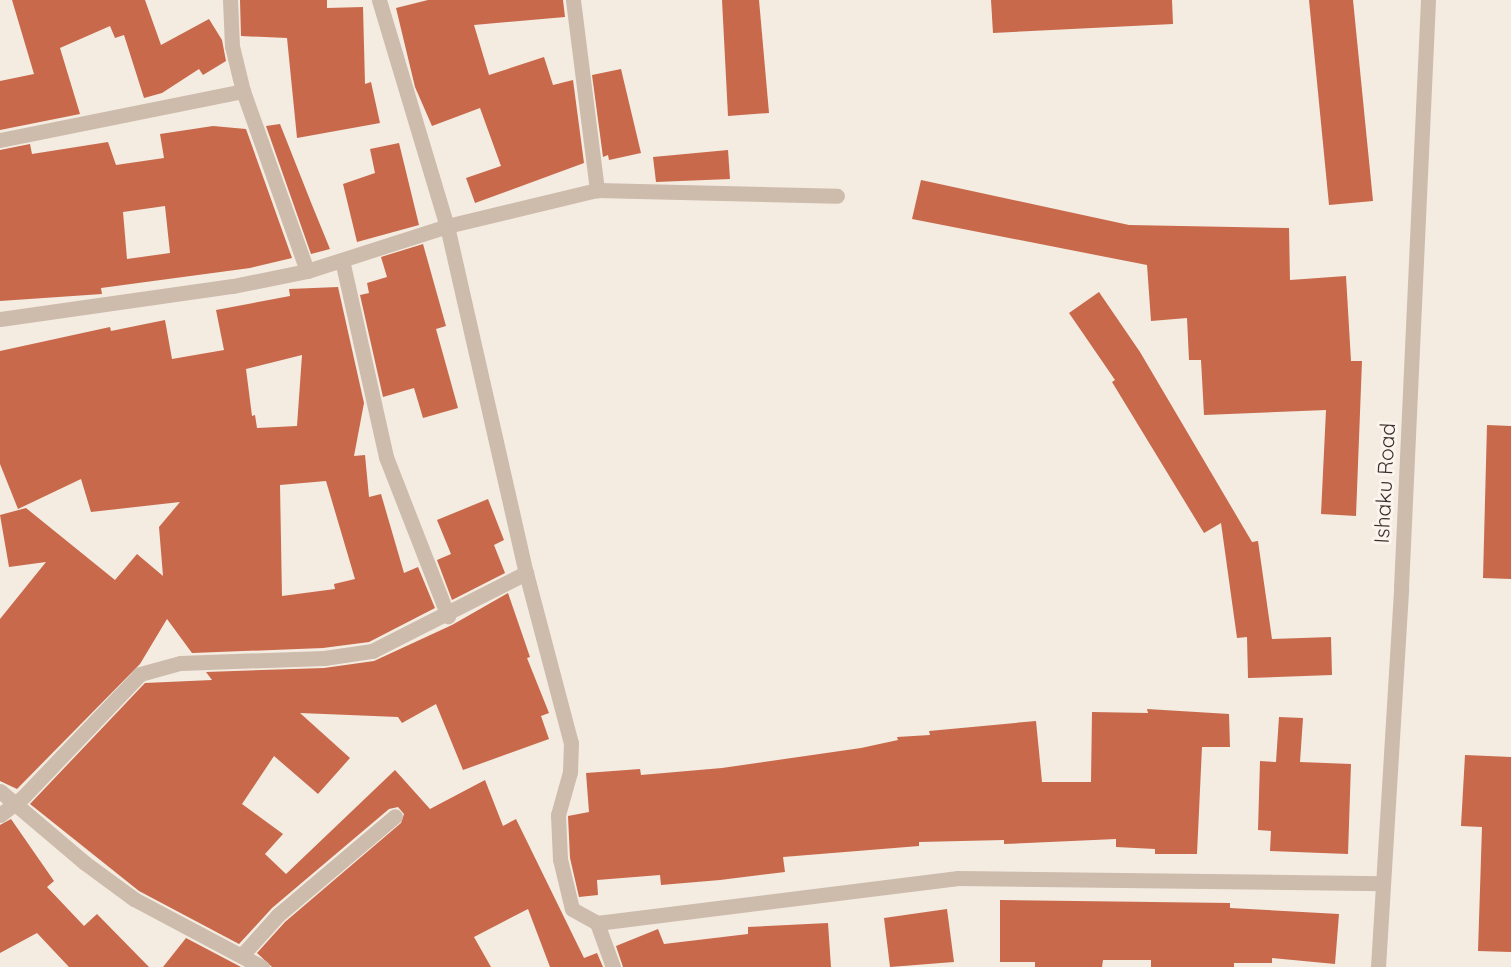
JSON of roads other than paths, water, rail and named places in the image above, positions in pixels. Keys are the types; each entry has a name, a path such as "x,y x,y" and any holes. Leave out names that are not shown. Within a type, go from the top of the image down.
{"street":[{"path":"230,0 231,46 243,91 307,271"},
{"path":"379,0 447,226 526,573 571,743 570,772 558,815 560,859 572,909 597,922 958,878 1383,883"},
{"path":"573,0 597,190"},
{"name":"Ishaku Road","path":"1378,967 1428,0"},
{"path":"0,140 243,91"},
{"path":"0,319 199,291 307,271 447,226 597,190 837,196"},
{"path":"342,260 386,457 448,616"},
{"path":"0,815 14,805 140,674 180,663 324,658 372,651 448,616 526,573"},
{"path":"0,791 14,805 134,898 262,967"},
{"path":"242,955 278,915 395,816"},
{"path":"597,922 613,967"}]}
